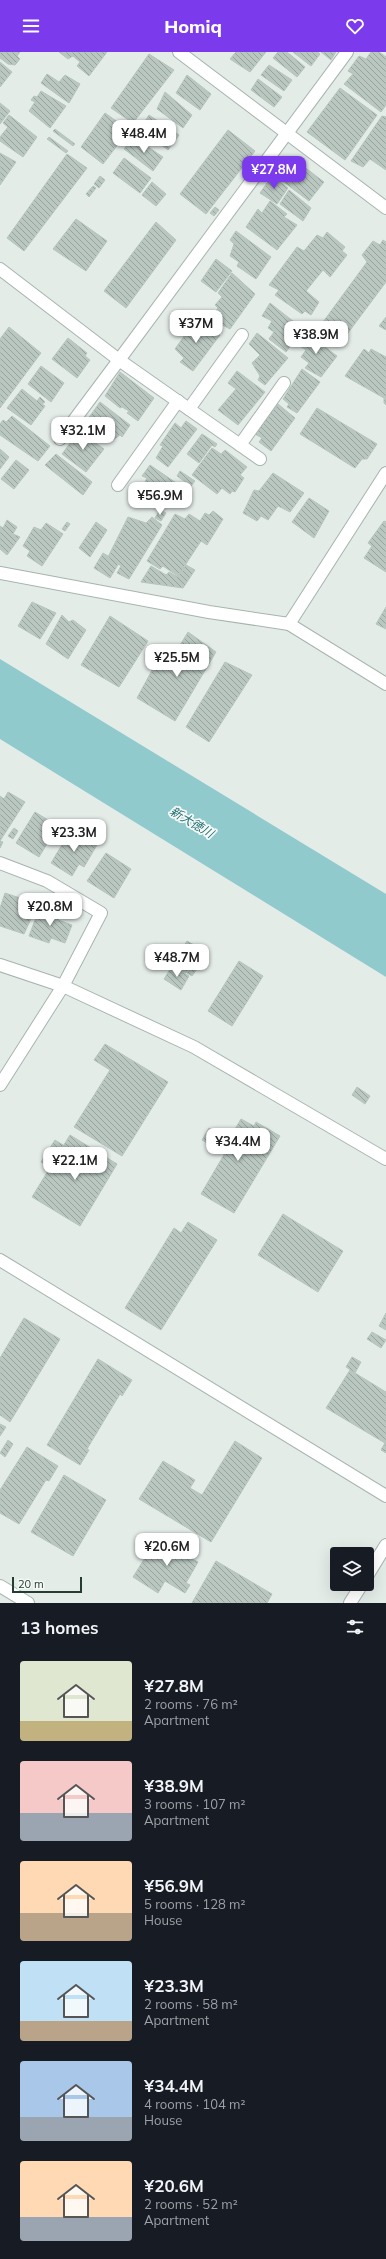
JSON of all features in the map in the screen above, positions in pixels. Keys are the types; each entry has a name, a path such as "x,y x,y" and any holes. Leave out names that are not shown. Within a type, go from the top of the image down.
{"street":[{"path":"179,52 386,208"},
{"path":"60,439 347,52"},
{"path":"0,269 119,360 260,459"},
{"path":"189,409 242,335"},
{"path":"240,445 284,383"},
{"path":"118,485 178,401"},
{"path":"289,624 386,473"},
{"path":"0,573 209,612 289,624 386,684"},
{"path":"0,863 47,882 101,913 63,986 0,1085"},
{"path":"0,965 63,986 194,1047 386,1159"},
{"path":"0,1260 386,1496"},
{"path":"374,1565 386,1545"},
{"path":"0,1586 28,1603"},
{"path":"350,1603 358,1591"}],"water":[{"name":"新大徳川","path":"0,659 386,894 386,977 0,739"}],"building":[{"path":"0,52 20,52 17,56 20,59 15,65 8,64 0,58"},
{"path":"59,52 107,52 89,76 77,66 80,62 73,56 68,59"},
{"path":"236,52 266,52 250,72 230,59"},
{"path":"278,52 287,52 305,67 297,77 273,58"},
{"path":"293,52 318,52 320,54 311,66"},
{"path":"321,52 336,52 331,60"},
{"path":"371,52 379,52 386,57 386,105 381,112 344,84 353,74 348,71 359,56 366,59"},
{"path":"149,54 174,70 133,123 111,108"},
{"path":"0,62 12,72 0,87"},
{"path":"269,65 292,80 284,91 261,75"},
{"path":"47,74 59,82 65,75 80,84 69,103 41,83"},
{"path":"187,75 211,94 200,110 176,93"},
{"path":"258,79 282,97 274,107 251,90"},
{"path":"340,88 377,115 345,160 307,132"},
{"path":"41,91 66,106 50,128 29,111 35,102 31,100 34,96 37,97"},
{"path":"165,92 192,115 183,128 157,109"},
{"path":"0,103 10,111 0,124"},
{"path":"105,113 129,130 103,164 81,147"},
{"path":"9,115 37,137 23,157 0,141 0,137 8,127 3,123"},
{"path":"149,115 179,135 168,150 140,129"},
{"path":"382,116 386,117 386,170 370,159 363,167 351,161"},
{"path":"55,129 75,144 73,146 53,131"},
{"path":"228,130 255,151 206,214 180,194"},
{"path":"49,137 68,151 66,153 47,139"},
{"path":"133,137 163,157 153,171 124,149"},
{"path":"0,153 16,162 0,185"},
{"path":"67,154 87,168 24,251 7,238"},
{"path":"290,156 324,182 309,201 277,177"},
{"path":"124,158 151,178 140,193 113,173"},
{"path":"100,176 105,180 99,188 94,184"},
{"path":"272,176 288,188 277,204 260,193"},
{"path":"152,182 166,194 156,206 142,195"},
{"path":"93,186 96,188 89,197 86,194"},
{"path":"289,190 311,208 303,221 280,204"},
{"path":"270,201 287,214 284,217 297,225 277,250 246,227 258,209 262,213"},
{"path":"215,207 219,210 214,216 210,213"},
{"path":"76,219 107,241 86,271 53,249"},
{"path":"156,222 176,240 126,308 104,291"},
{"path":"236,231 271,257 256,279 237,266 239,262 230,256 234,244 230,240"},
{"path":"327,232 345,247 342,251 347,255 330,277 323,270 306,291 319,302 311,315 305,311 302,314 275,295 279,290 269,285 297,247 304,251 317,235 323,238"},
{"path":"383,240 386,242 386,282 345,337 323,322 367,262 362,255 373,241 380,245"},
{"path":"216,259 232,271 216,292 201,281"},
{"path":"232,273 255,294 230,329 211,319 218,308 215,305 222,297 218,293"},
{"path":"270,303 303,329 286,352 269,339 274,332 268,328 272,321 262,316"},
{"path":"386,317 386,330 379,326"},
{"path":"197,318 220,335 193,371 180,362 184,358 175,349"},
{"path":"9,327 41,353 0,408 0,339"},
{"path":"305,332 337,356 321,377 305,368 309,363 301,357 306,350 297,344"},
{"path":"257,333 288,358 265,385 258,380 260,376 252,363 260,355 249,344"},
{"path":"68,338 87,353 85,356 90,360 77,378 52,359"},
{"path":"364,349 369,353 371,349 386,357 386,405 384,403 384,398 345,376"},
{"path":"41,366 64,383 51,402 28,384"},
{"path":"302,369 320,382 297,413 287,407 289,404 283,399"},
{"path":"237,371 265,392 238,425 218,410 236,389 228,383"},
{"path":"120,372 154,398 138,421 127,413 129,411 122,407 120,408 105,396"},
{"path":"22,389 37,401 40,397 45,402 42,404 45,406 31,425 7,408"},
{"path":"100,402 130,425 122,437 120,435 113,440 85,423"},
{"path":"278,404 295,418 271,451 259,442 262,438 255,434"},
{"path":"317,408 377,444 367,459 362,459 355,468 300,434"},
{"path":"12,416 50,446 38,461 0,435 0,424 3,420 6,422"},
{"path":"186,421 197,429 168,467 156,458 163,446 160,445 175,423 181,428"},
{"path":"79,431 104,449 86,472 62,454"},
{"path":"202,434 217,444 215,447 212,445 199,463 187,454"},
{"path":"212,448 221,454 225,450 247,467 240,475 244,478 235,492 232,491 230,494 222,488 217,494 192,475"},
{"path":"0,449 9,457 0,469"},
{"path":"56,454 92,482 83,495 45,465"},
{"path":"16,460 29,470 14,489 1,479"},
{"path":"150,465 185,489 181,497 171,490 165,496 160,492 158,497 154,494 152,498 143,492 148,487 144,484 147,478 142,476"},
{"path":"180,471 195,481 191,486 177,476"},
{"path":"273,473 304,493 290,512 278,506 268,520 261,516 257,521 243,513 254,490 259,491"},
{"path":"309,498 329,511 314,538 292,522"},
{"path":"160,510 166,513 161,521 155,518"},
{"path":"213,511 223,519 207,545 201,541 178,576 163,566 160,569 147,561 175,514 185,519 189,514 200,521 205,513 209,515"},
{"path":"128,517 146,523 152,517 162,525 129,579 117,573 121,566 108,557"},
{"path":"7,520 17,527 13,534 20,537 7,555 0,549 0,526 3,528"},
{"path":"384,521 386,522 386,572 364,558 372,546 368,543"},
{"path":"67,522 70,524 65,531 62,529"},
{"path":"96,522 107,530 90,557 79,548"},
{"path":"46,523 63,534 42,566 27,556 30,551 23,546 34,527 41,530"},
{"path":"103,553 119,563 110,578 94,568"},
{"path":"186,565 195,570 183,588 141,582 151,566 166,575 169,572 178,577"},
{"path":"32,602 56,613 40,639 18,626"},
{"path":"386,607 386,629 376,624"},
{"path":"62,615 69,622 73,620 86,630 68,659 46,644"},
{"path":"110,616 148,641 119,687 81,665"},
{"path":"188,632 216,652 175,721 137,698 156,663 165,670"},
{"path":"225,662 252,675 209,742 186,727"},
{"path":"8,792 25,802 0,841 0,796 4,799"},
{"path":"35,812 58,826 39,857 16,843"},
{"path":"14,828 18,831 13,839 8,836"},
{"path":"71,830 97,845 84,867 79,864 72,876 51,863"},
{"path":"0,841 3,842 0,848"},
{"path":"106,853 131,869 114,898 87,881"},
{"path":"5,893 29,901 27,909 34,912 24,934 0,926 0,908"},
{"path":"40,907 61,914 58,920 72,925 65,943 51,938 49,943 29,936"},
{"path":"187,941 194,945 184,961 177,957"},
{"path":"177,958 190,966 186,973 173,965"},
{"path":"239,961 263,976 232,1026 208,1011"},
{"path":"194,962 199,966 192,976 187,973"},
{"path":"172,966 189,976 181,990 164,979"},
{"path":"105,1044 168,1082 122,1156 74,1127 110,1070 94,1060"},
{"path":"357,1087 370,1096 365,1104 352,1095"},
{"path":"241,1119 254,1126 256,1122 280,1136 234,1213 201,1194 225,1153 202,1140 209,1128 229,1139"},
{"path":"70,1135 117,1164 80,1226 32,1197"},
{"path":"55,1140 63,1145 50,1167 41,1162"},
{"path":"283,1214 343,1251 318,1292 258,1255"},
{"path":"188,1222 217,1240 161,1330 125,1308 174,1228 181,1233"},
{"path":"386,1313 386,1330 379,1326"},
{"path":"24,1318 60,1339 10,1422 0,1415 0,1358"},
{"path":"372,1332 386,1340 381,1348 367,1339"},
{"path":"352,1357 361,1362 355,1373 346,1367"},
{"path":"98,1359 132,1380 122,1396 120,1394 87,1449 89,1450 80,1465 47,1445"},
{"path":"350,1370 386,1392 386,1453 381,1450 385,1443 326,1408"},
{"path":"0,1424 6,1427 0,1436"},
{"path":"8,1440 13,1444 5,1457 0,1453"},
{"path":"235,1441 262,1458 211,1542 139,1499 163,1461 195,1480 190,1488 202,1495"},
{"path":"27,1447 58,1466 49,1481 46,1480 19,1524 0,1513 0,1490"},
{"path":"64,1475 106,1500 73,1556 31,1532"},
{"path":"164,1536 194,1554 192,1559 198,1562 186,1583 190,1585 185,1593 165,1581 158,1593 133,1577 153,1545 157,1548"},
{"path":"216,1561 272,1594 267,1603 192,1603"}]}
